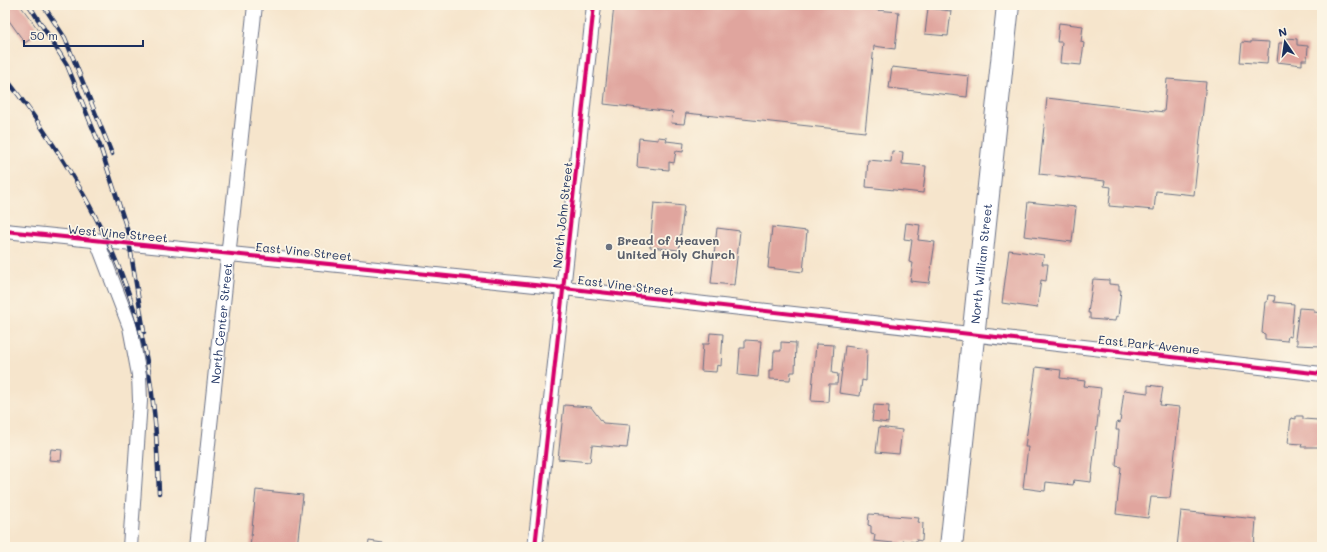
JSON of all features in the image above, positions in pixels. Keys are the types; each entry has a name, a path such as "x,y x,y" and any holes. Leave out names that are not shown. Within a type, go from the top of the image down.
{"main road":[{"name":"North William Street","path":"951,547 1008,5"}],"street":[{"name":"North Center Street","path":"197,547 255,5"},
{"name":"North John Street","path":"535,547 594,5"},
{"name":"West Vine Street","path":"5,231 229,254"},
{"path":"98,241 130,327 140,375 140,401 130,547"},
{"name":"East Vine Street","path":"229,254 564,288 973,335"},
{"name":"East Park Avenue","path":"973,335 1322,374"}],"building":[{"path":"5,5 20,5 40,32 25,43 5,15"},
{"path":"614,5 877,5 876,10 899,12 895,49 874,46 865,132 686,113 684,124 671,123 673,112 604,104"},
{"path":"928,8 951,11 948,36 925,34"},
{"path":"1059,23 1083,26 1081,42 1084,43 1081,65 1060,63 1062,42 1057,42"},
{"path":"1287,38 1297,39 1297,45 1308,46 1307,60 1302,60 1302,65 1277,62 1279,43 1287,43"},
{"path":"1251,41 1269,42 1267,64 1240,62 1242,42 1251,43"},
{"path":"892,67 969,76 967,97 889,88"},
{"path":"1167,79 1206,82 1194,195 1156,191 1154,210 1109,206 1111,187 1104,186 1105,181 1039,174 1047,98 1164,112"},
{"path":"658,137 667,138 666,141 684,143 683,152 676,151 674,163 669,162 669,170 637,167 639,138 658,140"},
{"path":"892,151 903,152 902,164 926,166 923,193 866,187 868,160 891,162"},
{"path":"1028,202 1076,207 1072,242 1024,236"},
{"path":"654,203 684,206 679,250 650,247"},
{"path":"906,223 920,225 918,240 935,242 929,283 910,281 913,263 909,262 912,240 904,239"},
{"path":"772,227 807,231 803,272 768,268"},
{"path":"717,228 740,231 734,285 711,283"},
{"path":"1009,250 1044,255 1042,264 1048,264 1046,281 1041,280 1037,308 1002,303"},
{"path":"1093,279 1109,280 1109,284 1119,285 1119,290 1121,290 1118,317 1116,316 1115,321 1090,319 1090,313 1088,313"},
{"path":"1268,295 1275,296 1274,302 1294,304 1291,337 1288,336 1287,341 1265,339 1265,334 1262,333 1265,302 1267,302"},
{"path":"1299,308 1314,309 1314,312 1322,313 1321,346 1297,345 1297,339 1295,339"},
{"path":"710,333 723,334 721,366 717,365 716,372 701,371 703,344 709,344"},
{"path":"745,340 761,341 758,377 738,375 740,348 745,348"},
{"path":"781,342 796,343 795,372 791,372 790,380 769,379 769,370 773,370 774,351 781,351"},
{"path":"816,344 834,345 832,373 838,374 837,384 829,384 828,402 811,401"},
{"path":"845,346 867,349 866,381 862,380 860,396 839,393"},
{"path":"1036,367 1061,370 1060,378 1085,381 1084,386 1101,388 1091,482 1074,480 1073,485 1046,482 1045,491 1023,488 1028,447 1025,447"},
{"path":"1148,385 1163,387 1160,405 1180,407 1170,498 1151,497 1148,518 1116,514 1121,467 1116,466 1119,430 1116,430 1117,422 1120,423 1124,390 1148,393"},
{"path":"564,405 591,407 603,423 630,425 627,448 592,445 590,462 558,459"},
{"path":"874,405 889,406 888,423 872,421"},
{"path":"1296,416 1303,416 1303,419 1318,420 1318,418 1322,418 1322,447 1301,447 1302,444 1288,443 1291,418 1296,419"},
{"path":"879,427 902,430 899,454 876,452"},
{"path":"51,449 62,450 61,461 49,460"},
{"path":"256,490 303,495 297,547 250,547"},
{"path":"1181,511 1256,519 1254,547 1177,547"},
{"path":"869,514 919,518 918,522 923,523 922,541 903,541 903,544 874,541 875,535 871,534 871,526 868,525"},
{"path":"369,541 383,543 383,547 368,547"},
{"path":"386,545 400,546 400,547 386,547"}],"railway":[{"path":"29,5 67,65 100,146 127,229 144,332"},
{"path":"43,5 65,38 112,154"},
{"path":"5,77 48,136 67,167 103,231 118,264 141,333 149,373 156,433 159,493"}],"cycle path":[{"path":"535,547 594,5"},
{"path":"5,231 564,288 1322,374"}],"place":[{"name":"Bread of Heaven United Holy Church","path":"609,247"}]}
